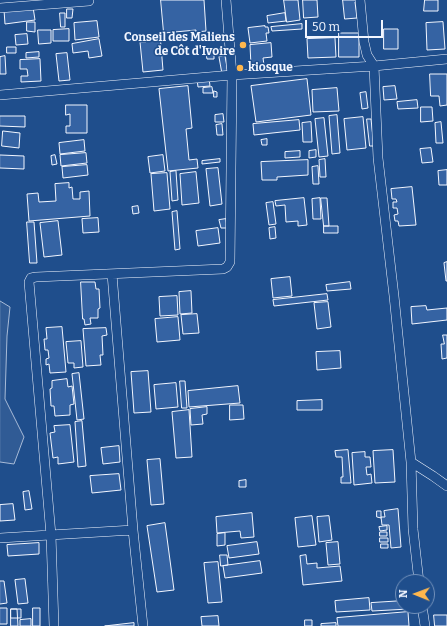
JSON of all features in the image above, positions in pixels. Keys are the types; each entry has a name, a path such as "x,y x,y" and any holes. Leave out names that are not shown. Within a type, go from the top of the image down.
{"street":[{"path":"54,626 51,535 29,282 32,278 36,277 227,268 230,262 232,74 226,0"},
{"path":"360,0 364,42 367,55 374,66 378,158 411,462 413,529 419,574"},
{"path":"0,8 89,1"},
{"path":"0,96 232,74 374,66 447,59"},
{"path":"112,274 133,530 143,626"},
{"path":"411,462 447,486"},
{"path":"0,538 133,530"},
{"path":"423,614 425,626"}],"shaded area":[{"path":"0,301 10,307 7,336 5,399 24,437 14,464 0,462"}],"building":[{"path":"161,0 204,0 206,31 196,32 196,30 164,33"},
{"path":"284,0 298,0 300,20 287,22"},
{"path":"303,0 317,0 318,17 304,18"},
{"path":"343,0 357,0 358,2 355,2 357,18 345,19"},
{"path":"425,0 438,0 438,11 424,11"},
{"path":"33,7 35,20 5,24 4,10"},
{"path":"67,9 73,9 72,18 67,18"},
{"path":"60,13 65,13 65,27 61,27"},
{"path":"285,13 286,21 268,23 267,16"},
{"path":"97,21 99,37 75,40 74,23"},
{"path":"27,22 35,22 35,32 27,31"},
{"path":"443,22 445,49 427,50 426,23"},
{"path":"302,24 302,29 272,31 271,27"},
{"path":"268,27 269,33 266,33 267,41 250,43 248,28"},
{"path":"69,29 69,41 53,41 53,30"},
{"path":"384,29 398,29 398,49 384,49"},
{"path":"38,30 51,30 51,43 39,44"},
{"path":"339,33 359,33 359,57 339,57"},
{"path":"27,34 28,44 16,45 15,35"},
{"path":"160,34 163,70 143,72 140,42 146,42 145,36"},
{"path":"335,38 336,57 308,58 307,39"},
{"path":"99,39 102,56 89,58 88,51 73,53 72,44"},
{"path":"271,43 272,57 263,58 264,65 251,66 250,45"},
{"path":"7,47 16,47 16,53 7,53"},
{"path":"39,52 39,57 26,58 26,53"},
{"path":"67,53 70,80 59,81 56,54"},
{"path":"214,53 214,59 207,59 206,54"},
{"path":"5,56 6,74 0,74 0,57"},
{"path":"225,56 228,73 222,74 219,57"},
{"path":"40,59 41,81 21,82 21,76 28,76 27,69 20,69 20,60"},
{"path":"430,74 447,74 447,105 440,106 439,96 431,96"},
{"path":"209,78 210,86 198,87 197,79"},
{"path":"307,79 311,115 256,122 251,86"},
{"path":"188,86 192,128 186,129 189,160 197,159 198,168 168,171 159,89"},
{"path":"395,86 397,99 384,100 383,87"},
{"path":"212,87 213,93 203,93 203,88"},
{"path":"337,88 339,111 313,112 312,90"},
{"path":"214,91 217,92 217,97 214,97"},
{"path":"366,92 368,108 362,109 360,93"},
{"path":"417,100 418,108 398,109 397,102"},
{"path":"66,105 87,105 87,133 66,133 66,126 70,126 70,114 66,115"},
{"path":"421,107 432,107 433,121 421,122"},
{"path":"223,114 224,122 215,122 215,115"},
{"path":"337,115 340,153 332,154 329,116"},
{"path":"0,116 25,116 25,127 0,126"},
{"path":"363,117 366,148 347,150 344,119"},
{"path":"324,118 328,156 319,157 315,119"},
{"path":"367,119 371,119 374,146 370,146"},
{"path":"299,120 300,130 254,135 253,124"},
{"path":"311,122 312,142 303,142 302,123"},
{"path":"441,122 443,143 436,143 435,123"},
{"path":"222,124 223,135 217,135 216,125"},
{"path":"3,131 20,133 19,148 2,146"},
{"path":"267,139 267,145 262,145 261,140"},
{"path":"84,140 85,151 60,154 59,143"},
{"path":"431,148 433,162 422,163 420,149"},
{"path":"316,150 316,157 309,158 309,151"},
{"path":"300,151 300,157 285,158 285,152"},
{"path":"86,153 87,163 61,166 60,155"},
{"path":"0,155 24,156 24,169 0,168"},
{"path":"55,155 57,164 52,165 51,156"},
{"path":"163,155 165,171 150,173 148,157"},
{"path":"220,159 220,162 202,164 202,161"},
{"path":"325,159 326,177 320,177 319,160"},
{"path":"308,160 308,175 277,177 277,180 262,180 261,162"},
{"path":"87,165 88,175 63,178 62,167"},
{"path":"318,166 319,184 313,184 312,167"},
{"path":"218,168 222,204 210,206 206,169"},
{"path":"447,170 447,185 439,185 438,171"},
{"path":"176,171 178,200 172,201 170,172"},
{"path":"196,172 199,203 182,205 180,174"},
{"path":"167,173 170,209 154,211 151,174"},
{"path":"69,183 69,188 72,187 73,199 80,199 80,192 89,191 90,216 29,221 27,194 38,193 39,202 56,201 55,184"},
{"path":"412,187 416,225 399,226 398,221 395,221 394,215 398,214 397,208 393,208 393,202 397,202 396,199 392,199 391,189"},
{"path":"304,198 307,225 298,226 298,221 286,222 285,205 276,206 275,201"},
{"path":"320,198 321,219 313,219 312,199"},
{"path":"321,198 327,198 329,226 324,226"},
{"path":"273,202 276,224 269,225 266,203"},
{"path":"138,206 139,213 133,214 132,207"},
{"path":"177,211 180,249 175,250 172,212"},
{"path":"98,218 99,232 83,233 82,219"},
{"path":"226,219 227,228 221,228 219,220"},
{"path":"58,221 62,255 44,257 40,223"},
{"path":"27,222 34,222 37,263 30,263"},
{"path":"324,226 338,226 338,233 324,233"},
{"path":"275,227 276,238 270,239 269,228"},
{"path":"218,228 220,243 198,246 196,231"},
{"path":"447,262 447,281 446,281 444,263"},
{"path":"290,277 292,296 273,298 271,279"},
{"path":"81,282 95,282 96,289 99,289 100,308 98,309 98,318 90,318 91,324 85,325 83,319"},
{"path":"350,282 351,289 327,291 326,285"},
{"path":"191,291 192,313 180,314 179,292"},
{"path":"327,294 328,300 274,306 273,300"},
{"path":"177,296 178,315 160,316 159,297"},
{"path":"328,302 331,327 317,329 314,303"},
{"path":"426,306 427,310 447,308 447,320 412,324 411,307"},
{"path":"197,314 199,333 183,334 181,315"},
{"path":"178,317 180,340 157,342 155,319"},
{"path":"62,327 66,372 50,373 49,364 46,365 46,359 49,358 48,350 45,350 44,339 47,339 46,328"},
{"path":"106,328 107,335 102,336 103,355 100,355 101,365 86,366 83,329"},
{"path":"443,335 447,335 447,358 442,359 441,344 444,344"},
{"path":"81,341 83,367 74,368 74,363 68,363 66,342"},
{"path":"340,351 341,368 317,370 316,352"},
{"path":"148,371 151,412 134,413 131,372"},
{"path":"79,373 84,419 77,420 72,374"},
{"path":"67,379 68,387 72,386 74,404 70,405 70,415 55,416 54,406 51,406 50,389 52,388 52,381"},
{"path":"180,381 185,381 187,408 182,408"},
{"path":"176,383 178,407 156,409 154,385"},
{"path":"238,386 240,403 189,407 188,391"},
{"path":"322,400 322,410 297,410 297,401"},
{"path":"230,405 243,405 244,419 230,420"},
{"path":"207,407 207,414 202,415 203,424 191,425 190,409"},
{"path":"189,410 192,457 176,458 172,412"},
{"path":"82,421 86,466 78,467 75,422"},
{"path":"70,425 74,462 58,464 58,457 53,458 50,433 55,432 54,426"},
{"path":"119,446 120,462 103,464 101,448"},
{"path":"348,450 351,483 341,483 341,477 343,477 342,457 336,457 335,451"},
{"path":"393,450 395,482 375,483 373,451"},
{"path":"365,452 365,457 370,457 371,467 366,467 367,475 371,474 372,483 354,485 352,453"},
{"path":"160,459 164,504 151,505 147,460"},
{"path":"119,474 121,490 92,493 90,476"},
{"path":"246,480 246,487 239,487 239,481"},
{"path":"29,491 32,509 25,510 23,492"},
{"path":"13,504 15,520 0,521 0,505"},
{"path":"398,509 401,547 391,548 389,525 382,525 381,517 385,517 384,511"},
{"path":"377,511 381,511 381,518 377,517"},
{"path":"252,513 254,537 241,538 240,531 217,533 216,517"},
{"path":"312,516 316,545 298,547 295,518"},
{"path":"329,516 332,540 319,542 317,517"},
{"path":"165,523 174,590 157,592 147,526"},
{"path":"387,526 387,530 380,531 379,527"},
{"path":"380,532 387,532 387,536 380,536"},
{"path":"225,533 225,545 217,546 217,534"},
{"path":"380,538 388,538 388,542 380,542"},
{"path":"257,542 259,554 229,558 227,546"},
{"path":"338,542 340,564 328,565 326,543"},
{"path":"39,543 39,554 8,556 7,545"},
{"path":"381,544 388,544 388,548 381,548"},
{"path":"220,555 227,555 228,565 221,566"},
{"path":"306,555 307,564 317,563 317,568 340,566 342,581 303,585 300,556"},
{"path":"260,561 262,573 225,578 223,566"},
{"path":"218,562 222,602 208,603 204,563"},
{"path":"25,579 28,603 18,604 15,580"},
{"path":"0,581 4,581 7,603 0,604"},
{"path":"369,598 370,610 336,612 335,601"},
{"path":"395,602 395,610 372,611 371,603"},
{"path":"0,608 7,608 7,624 0,624"},
{"path":"33,608 40,608 40,626 33,626"},
{"path":"11,609 21,609 21,618 11,618"},
{"path":"11,609 17,609 18,626 11,626"},
{"path":"395,613 408,614 409,626 338,626 337,618"},
{"path":"434,615 447,615 447,626 435,626"},
{"path":"218,616 219,626 202,626 201,617"},
{"path":"31,619 31,626 20,626 20,620"},
{"path":"305,620 312,620 312,626 305,626"},
{"path":"134,623 134,626 105,626"},
{"path":"336,623 336,626 321,626 321,624"}],"place":[{"name":"Conseil des Maliens de Côt d'Ivoire","path":"243,45"},
{"name":"kiosque","path":"240,68"}]}
